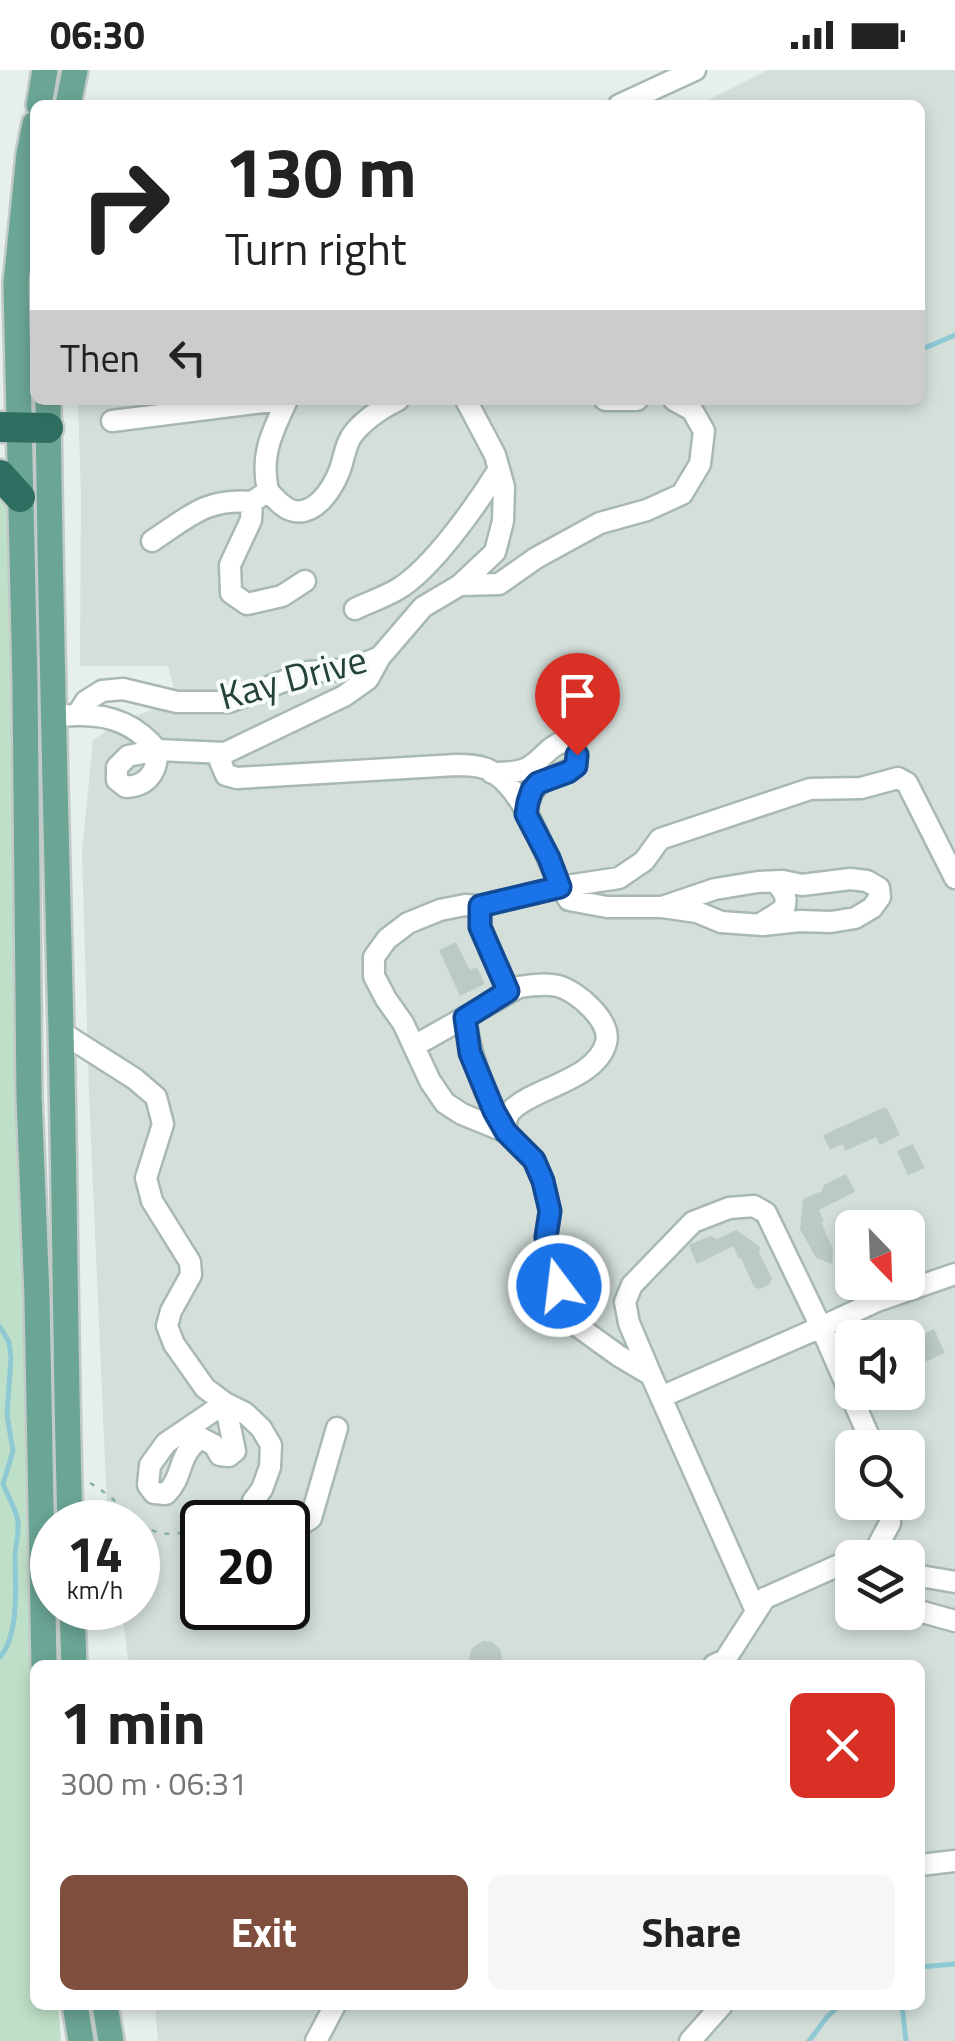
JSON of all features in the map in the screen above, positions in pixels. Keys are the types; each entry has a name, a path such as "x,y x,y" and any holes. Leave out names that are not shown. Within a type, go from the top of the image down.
{"main road":[{"path":"39,100 45,70"},
{"path":"69,100 74,70"},
{"path":"30,149 16,283 66,716 61,1032 70,1500"},
{"path":"29,421 10,486 26,685 28,1031 44,1660"},
{"path":"28,1031 61,1032"},
{"path":"73,1630 74,1660"},
{"path":"76,2010 81,2041"},
{"path":"106,2010 111,2041"}],"street":[{"path":"629,100 682,73"},
{"path":"112,422 244,405"},
{"path":"281,405 266,445 260,497 230,565 232,593 247,604 282,596 305,581"},
{"path":"152,541 204,508 224,501 260,497 296,512 312,508 327,495 352,435 388,405"},
{"path":"460,585 494,552 503,521 504,487 495,454 469,405"},
{"name":"Kay Drive","path":"66,716 102,691 124,689 177,702 229,702 308,672 350,669 380,658 423,607 460,585 499,584 536,558 600,524 647,510 682,494 700,464 704,431 692,410 683,405"},
{"path":"355,609 401,587 430,560 484,494 499,469"},
{"path":"66,716 99,714 120,721 157,750 225,752 344,696 368,678 380,658"},
{"path":"225,752 220,762 222,768 226,775 236,778 456,765 511,773 530,767 552,745 565,742 574,746 576,766 538,783 532,790 526,814"},
{"path":"492,772 505,783 526,814 569,900 607,907 662,907 696,912 721,922 757,925 855,918 872,908 880,897 878,888 867,881 802,885 758,882 716,889 662,907"},
{"path":"506,1132 445,1104 374,976 374,956 387,939 408,923 440,910 480,906 620,878 644,861 660,839 810,790 861,788 898,778 907,783 955,878"},
{"path":"757,925 784,909 787,900 775,882"},
{"path":"480,906 480,927 508,991"},
{"path":"414,1046 508,991 533,984 556,985 572,992 598,1016 606,1031 606,1043 596,1059 577,1076 512,1110 506,1120 506,1132"},
{"path":"465,1018 470,1053 494,1111 506,1132 534,1160 543,1181 550,1211 546,1237 559,1286 576,1324 652,1375"},
{"path":"61,1032 135,1078 156,1097 163,1124 146,1178 152,1201 190,1262 191,1275 171,1311 168,1326 174,1344 204,1388 245,1414 261,1428 271,1445 270,1467 254,1500"},
{"path":"756,1612 630,1323 626,1302 632,1285 693,1222 729,1208 754,1206 766,1213 866,1430"},
{"path":"661,1397 871,1303 955,1274"},
{"path":"225,1404 235,1451 229,1456 220,1455 214,1445 201,1438 188,1447 176,1485 166,1494 154,1494 148,1485 150,1465 166,1443 225,1404"},
{"path":"310,1519 337,1428"},
{"path":"725,1660 765,1598 835,1570"},
{"path":"925,1577 955,1582"},
{"path":"925,1613 955,1621"},
{"path":"925,1864 955,1860"},
{"path":"316,2041 332,2010"},
{"path":"690,2041 718,2010"}],"path":[{"path":"69,1478 104,1491 148,1530 168,1536 180,1533"}],"shaded area":[{"path":"768,70 955,70 955,2041 158,2041 155,2010 925,2010 925,1660 128,1660 124,1630 160,1630 160,1500 107,1500 82,852 93,740 121,721 177,701 168,666 80,666 78,405 925,405 925,100 708,100"}],"green space":[{"path":"0,486 8,502 28,1592 33,1660 30,1660 30,2010 58,2010 61,2041 0,2041"}],"building":[{"path":"456,942 470,970 477,967 485,984 460,996 439,950"},
{"path":"887,1108 900,1135 880,1145 876,1137 845,1151 843,1144 830,1150 823,1135"},
{"path":"913,1144 925,1168 908,1175 897,1151"},
{"path":"846,1174 855,1192 819,1210 833,1250 832,1264 816,1258 800,1229 803,1199"},
{"path":"736,1230 760,1247 772,1279 770,1284 754,1287 733,1246 697,1264 691,1244"},
{"path":"934,1329 945,1353 925,1362 925,1333"},
{"path":"483,1641 492,1642 500,1649 502,1660 470,1660 472,1648"}],"waterway":[{"path":"925,348 955,335"},
{"path":"0,1327 9,1342 11,1358 7,1415 13,1451 3,1484 18,1526 14,1622 0,1657"},
{"path":"925,1967 955,1964"},
{"path":"809,2041 835,2010"},
{"path":"903,2010 906,2041"}],"route":[{"path":"559,1286 546,1237 550,1211 543,1181 534,1160 506,1132 494,1111 470,1053 465,1018 508,991 480,927 480,906 560,887 526,814 532,790 538,783 568,772 576,766 577,755"}]}
